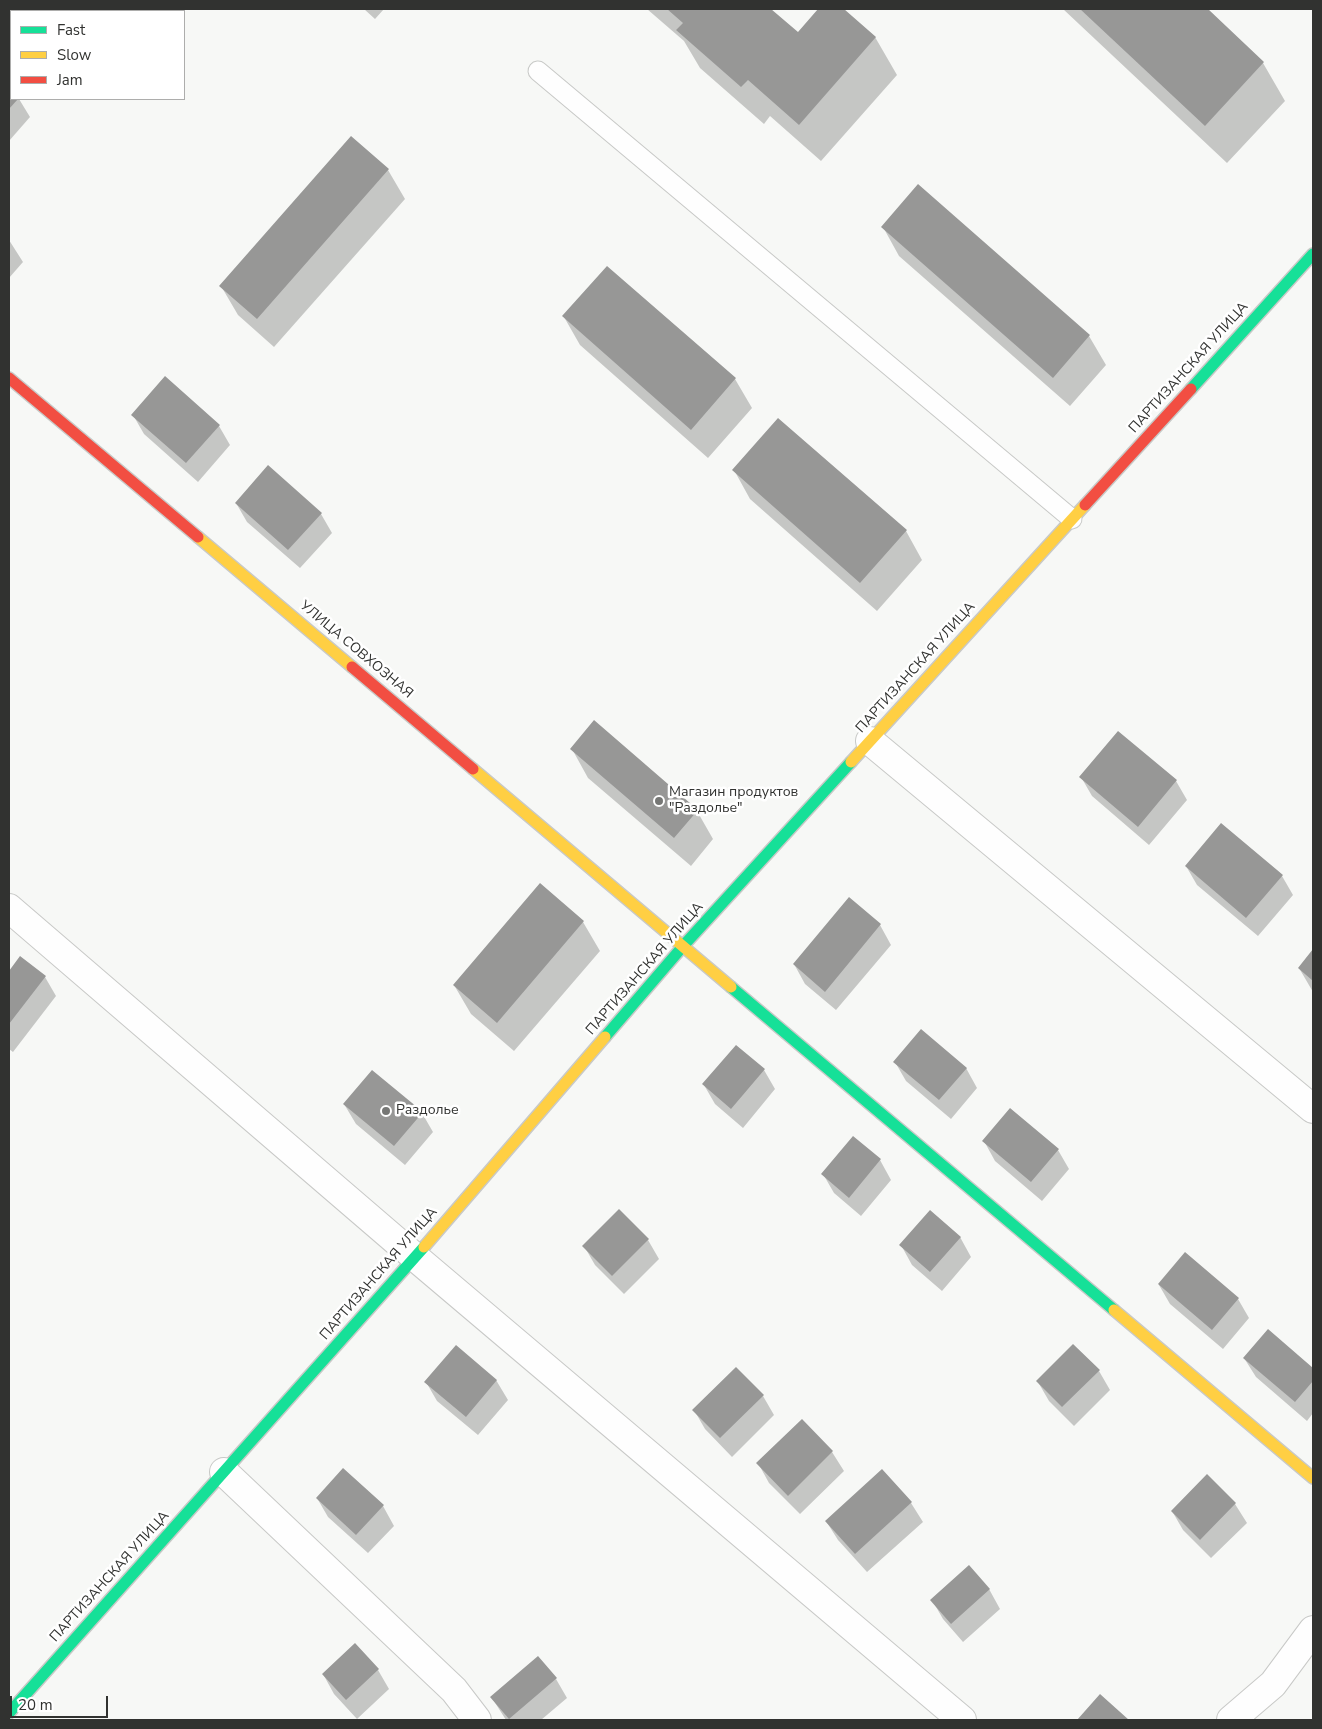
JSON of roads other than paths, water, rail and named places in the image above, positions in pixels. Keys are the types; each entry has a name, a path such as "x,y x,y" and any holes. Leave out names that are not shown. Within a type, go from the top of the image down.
{"street":[{"name":"ПАРТИЗАНСКАЯ УЛИЦА","path":"9,1713 415,1257 684,946 1313,254"},
{"name":"УЛИЦА СОВХОЗНАЯ","path":"9,378 1313,1478"},
{"path":"870,741 1313,1109"},
{"path":"9,908 415,1257 962,1720"},
{"path":"224,1472 454,1690 477,1720"},
{"path":"1231,1720 1273,1684 1313,1630"}],"lane":[{"path":"538,71 1072,519"}],"place":[{"name":"Магазин продуктов \"Раздолье\"","path":"659,801"},
{"name":"Раздолье","path":"386,1111"}]}
